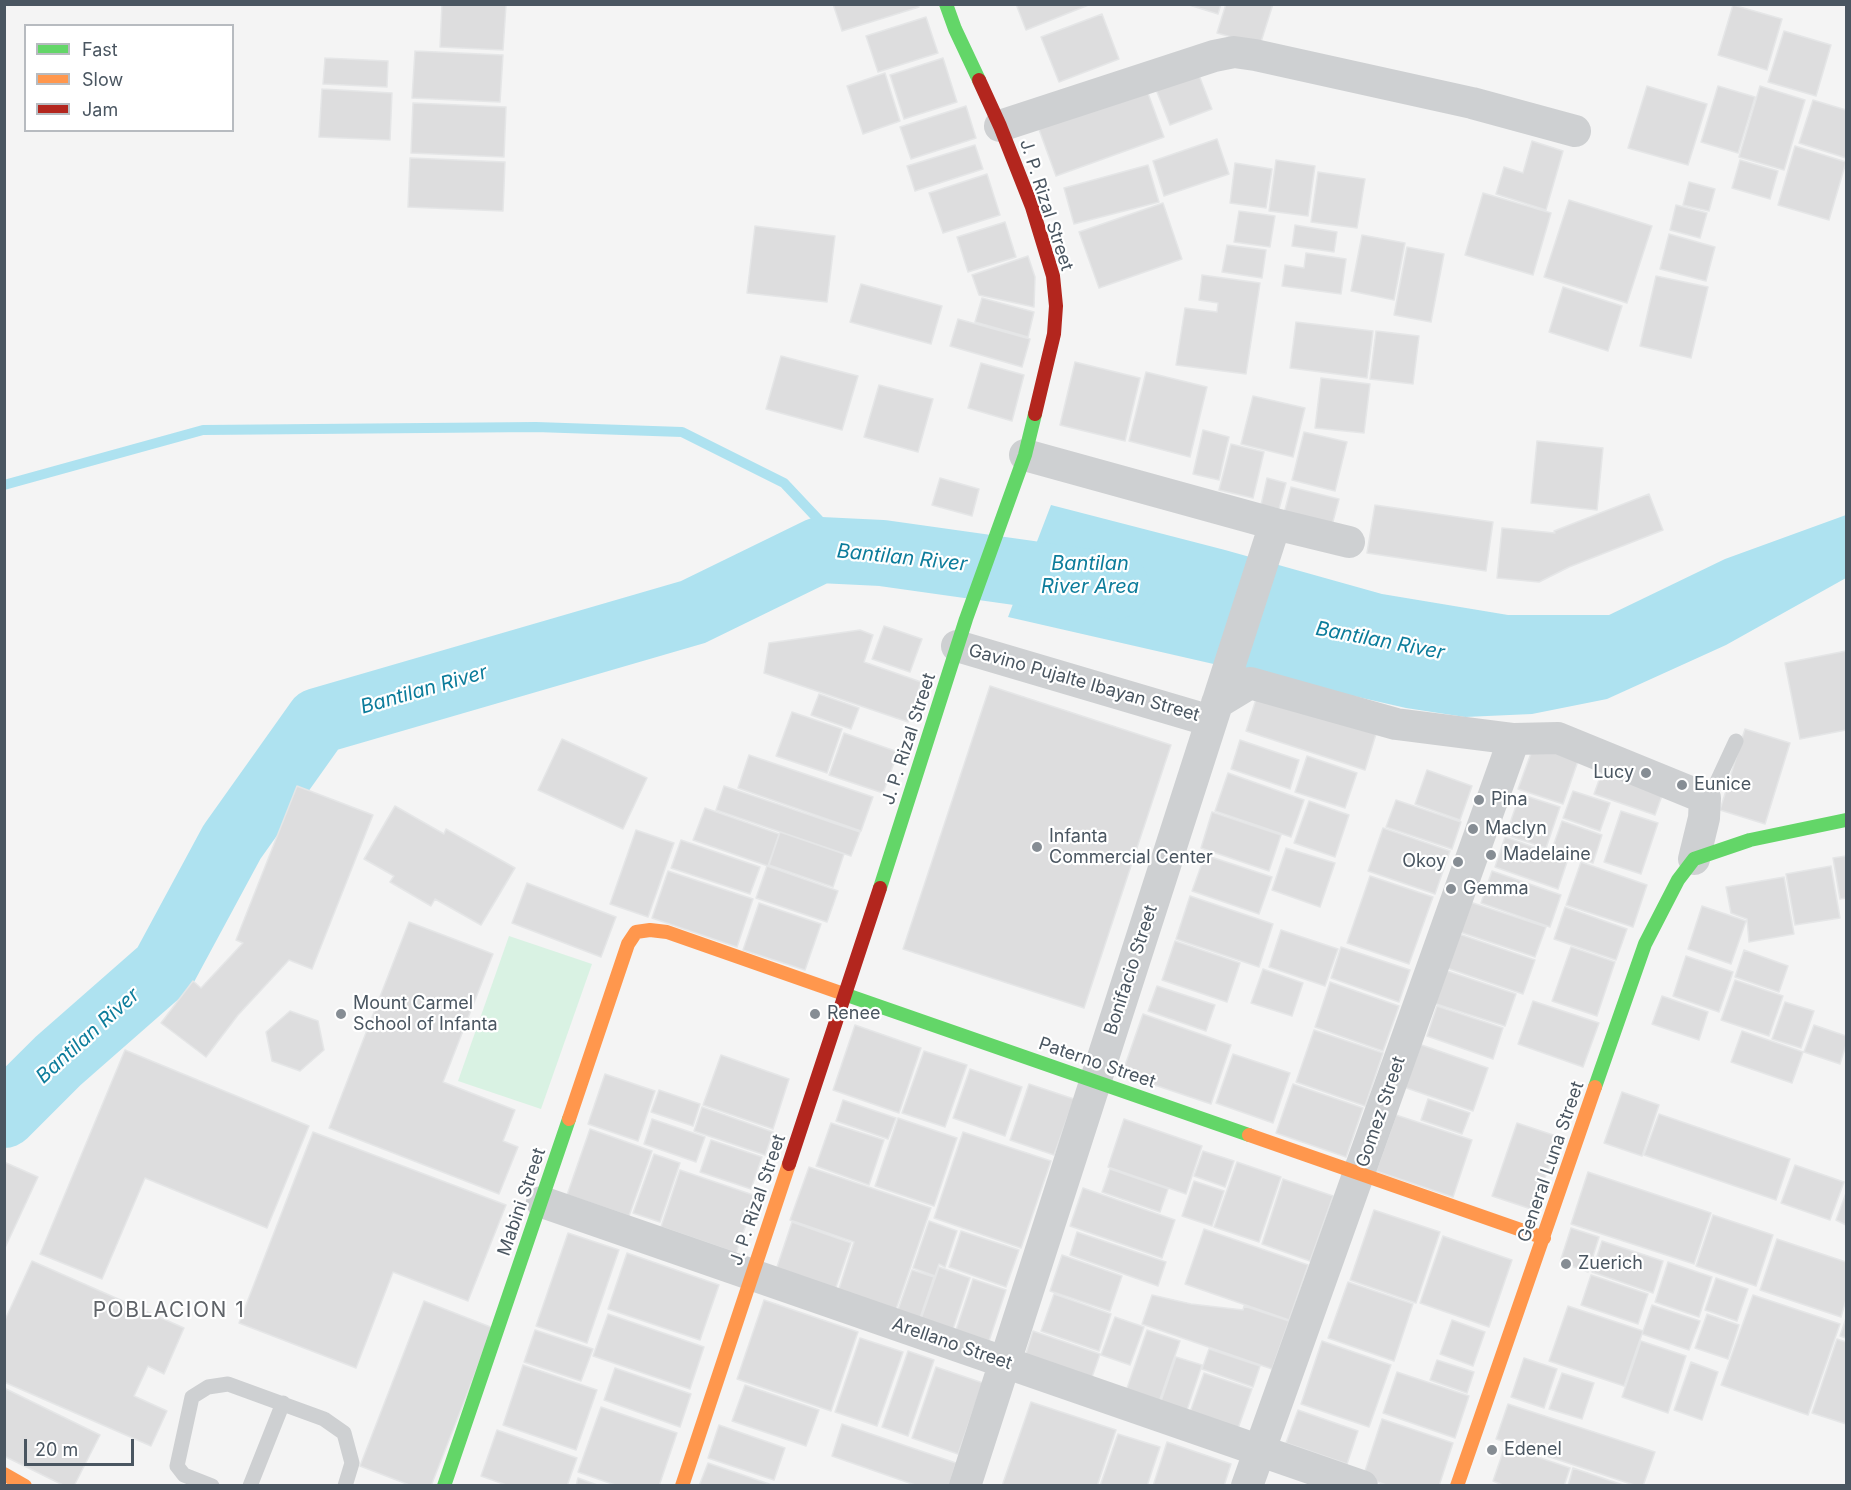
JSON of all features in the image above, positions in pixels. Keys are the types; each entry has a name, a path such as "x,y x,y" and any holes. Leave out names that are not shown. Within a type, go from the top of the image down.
{"street":[{"name":"J. P. Rizal Street","path":"682,1485 846,994 961,632 1025,455 1054,334 1056,306 1053,276 1032,207 1000,126 955,29 946,4"},
{"path":"1000,126 1214,56 1234,52 1255,54 1472,103 1575,131"},
{"path":"1025,455 1273,531 1349,542"},
{"name":"Bonifacio Street","path":"965,1485 1273,531"},
{"name":"Gavino Pujalte Ibayan Street","path":"961,632 1219,700 1250,683 1396,724 1514,739 1558,738 1706,798"},
{"name":"Gomez Street","path":"1247,1485 1514,739"},
{"path":"1694,859 1704,818 1706,798"},
{"path":"1694,859 1750,840 1846,820"},
{"name":"General Luna Street","path":"1457,1485 1645,944 1678,880 1694,859"},
{"name":"Paterno Street","path":"636,932 650,930 667,932 1544,1238"},
{"name":"Mabini Street","path":"444,1485 628,944 636,932"},
{"name":"Arellano Street","path":"542,1202 1362,1485"},
{"path":"4,1474 25,1485"}],"lane":[{"path":"1706,798 1716,784 1736,741"},
{"path":"212,1485 184,1475 177,1466 192,1397 208,1386 228,1384 324,1419 344,1433 352,1462 345,1485"},
{"path":"250,1485 283,1403"}],"green space":[{"path":"509,936 592,964 541,1109 458,1081"}],"water":[{"name":"Bantilan River Area","path":"1051,505 1382,594 1508,615 1609,615 1725,559 1846,515 1846,578 1726,645 1607,699 1532,714 1465,717 1406,708 1008,617"}],"building":[{"path":"442,4 506,5 503,50 440,47"},
{"path":"833,4 918,4 919,7 842,31"},
{"path":"1016,4 1091,4 1026,30"},
{"path":"1186,4 1221,4 1218,14"},
{"path":"1226,4 1273,4 1260,45 1217,33"},
{"path":"1733,5 1782,19 1767,70 1718,55"},
{"path":"1102,14 1119,59 1059,82 1041,37"},
{"path":"926,17 938,53 878,72 866,36"},
{"path":"1784,31 1831,45 1816,96 1768,82"},
{"path":"415,51 503,55 500,102 412,98"},
{"path":"325,58 388,61 387,87 323,84"},
{"path":"943,58 957,102 904,119 890,75"},
{"path":"1197,70 1212,109 1170,125 1155,87"},
{"path":"885,73 900,121 863,134 847,86"},
{"path":"1145,85 1164,137 1056,176 1037,124"},
{"path":"1647,86 1707,104 1688,165 1628,148"},
{"path":"1718,86 1755,97 1738,153 1701,142"},
{"path":"1760,86 1805,100 1784,170 1739,157"},
{"path":"322,89 392,93 390,140 319,137"},
{"path":"1813,100 1846,110 1846,158 1799,143"},
{"path":"413,103 506,107 504,157 411,153"},
{"path":"966,106 976,138 911,159 900,127"},
{"path":"1217,139 1229,174 1164,196 1153,161"},
{"path":"1532,141 1563,151 1546,210 1496,194 1504,167 1523,173"},
{"path":"975,145 983,169 915,191 907,166"},
{"path":"1795,146 1846,162 1829,220 1778,205"},
{"path":"410,158 505,162 503,211 408,207"},
{"path":"1276,160 1315,166 1308,216 1269,211"},
{"path":"1740,160 1778,171 1770,199 1732,188"},
{"path":"1235,163 1272,169 1266,208 1230,203"},
{"path":"1148,165 1159,202 1074,224 1064,188"},
{"path":"1318,172 1365,179 1357,228 1311,222"},
{"path":"987,174 1000,215 943,233 929,193"},
{"path":"1689,182 1715,189 1709,211 1683,205"},
{"path":"1483,193 1551,213 1533,275 1465,255"},
{"path":"1569,200 1652,226 1627,303 1544,277"},
{"path":"1163,203 1182,259 1099,288 1079,232"},
{"path":"1676,205 1707,213 1700,238 1670,230"},
{"path":"1239,211 1275,216 1270,247 1234,242"},
{"path":"1005,222 1016,257 968,272 957,237"},
{"path":"1295,225 1337,232 1334,252 1292,246"},
{"path":"755,226 835,236 827,302 747,293"},
{"path":"1669,234 1715,247 1706,281 1660,269"},
{"path":"1362,235 1405,243 1394,300 1351,291"},
{"path":"1227,245 1266,250 1262,278 1222,272"},
{"path":"1407,247 1444,254 1431,322 1394,315"},
{"path":"1306,253 1346,259 1341,294 1282,286 1285,265 1304,268"},
{"path":"1028,256 1035,277 1034,307 979,295 972,275"},
{"path":"1202,275 1260,283 1246,374 1176,365 1185,308 1217,312 1218,303 1199,300"},
{"path":"1656,276 1708,287 1691,358 1640,346"},
{"path":"861,284 942,306 931,344 850,322"},
{"path":"1563,287 1622,306 1608,351 1549,332"},
{"path":"982,298 1034,312 1028,337 975,322"},
{"path":"958,319 1030,339 1022,367 950,346"},
{"path":"1296,322 1373,331 1367,378 1290,368"},
{"path":"1376,331 1419,336 1413,384 1370,379"},
{"path":"781,356 858,376 842,430 766,409"},
{"path":"1075,362 1140,378 1125,441 1060,425"},
{"path":"981,363 1024,375 1012,421 968,408"},
{"path":"1146,372 1207,387 1190,457 1129,441"},
{"path":"1321,378 1370,384 1364,433 1315,428"},
{"path":"879,385 933,399 918,452 864,437"},
{"path":"1253,396 1305,408 1293,457 1241,444"},
{"path":"1203,430 1229,437 1219,480 1193,474"},
{"path":"1304,432 1347,442 1335,491 1292,480"},
{"path":"1537,441 1603,448 1597,510 1531,503"},
{"path":"1231,444 1264,452 1253,498 1219,490"},
{"path":"940,478 979,489 972,516 932,505"},
{"path":"1267,478 1286,483 1279,509 1261,505"},
{"path":"1291,487 1339,499 1331,529 1283,517"},
{"path":"1649,494 1663,530 1569,567 1539,582 1497,578 1502,528 1555,533 1554,531"},
{"path":"1375,505 1493,522 1486,571 1367,553"},
{"path":"884,626 922,639 910,672 872,659"},
{"path":"860,630 873,635 864,662 921,682 908,722 764,673 769,643"},
{"path":"1846,651 1846,730 1800,739 1785,663"},
{"name":"Infanta Commercial Center","path":"990,686 1171,745 1084,1008 903,949"},
{"path":"819,694 859,708 851,729 811,715"},
{"path":"1257,696 1376,734 1365,770 1246,731"},
{"path":"792,712 842,729 827,773 776,756"},
{"path":"1745,729 1790,743 1765,824 1720,810"},
{"path":"844,733 898,752 883,793 829,775"},
{"path":"562,739 647,778 623,829 538,790"},
{"path":"1240,740 1299,760 1290,789 1231,769"},
{"path":"1534,745 1578,761 1563,804 1518,789"},
{"path":"749,755 873,797 861,831 738,788"},
{"path":"1307,756 1357,773 1345,808 1295,792"},
{"path":"1603,769 1664,790 1655,815 1594,794"},
{"path":"1427,770 1472,786 1460,820 1415,804"},
{"path":"1228,773 1304,800 1291,837 1215,811"},
{"path":"297,786 373,815 312,969 289,960 238,1015 206,1057 161,1023 193,981 201,988 243,943 236,940"},
{"path":"724,786 860,832 851,856 716,810"},
{"path":"1573,791 1610,803 1600,831 1563,818"},
{"path":"1520,794 1560,807 1546,848 1506,835"},
{"path":"1396,800 1461,822 1452,849 1386,827"},
{"path":"1309,801 1349,815 1335,857 1294,843"},
{"path":"395,806 444,834 446,829 515,868 481,925 435,899 431,906 390,882 394,876 364,859"},
{"path":"705,808 779,834 768,866 693,840"},
{"path":"1621,811 1658,823 1641,874 1604,862"},
{"path":"1212,812 1281,835 1269,871 1201,848"},
{"path":"1562,821 1602,835 1593,863 1552,849"},
{"path":"1383,828 1450,851 1435,894 1368,871"},
{"path":"636,830 674,843 648,917 610,904"},
{"path":"780,832 844,854 833,887 769,865"},
{"path":"1505,837 1568,859 1558,889 1495,867"},
{"path":"681,840 760,867 750,894 671,868"},
{"path":"1286,848 1335,863 1320,907 1272,890"},
{"path":"1205,855 1272,877 1259,914 1192,891"},
{"path":"1846,856 1846,898 1840,899 1833,858"},
{"path":"1581,862 1647,885 1633,927 1566,905"},
{"path":"767,866 838,891 827,922 756,898"},
{"path":"1831,866 1840,918 1795,925 1786,874"},
{"path":"668,871 753,899 737,947 652,918"},
{"path":"1492,871 1561,895 1550,927 1481,903"},
{"path":"1370,876 1433,897 1409,964 1347,943"},
{"path":"1784,877 1794,934 1749,942 1747,919 1731,913 1726,887"},
{"path":"527,883 616,917 601,957 512,923"},
{"path":"1190,896 1273,924 1259,967 1176,939"},
{"path":"1470,902 1546,927 1535,957 1460,932"},
{"path":"759,903 821,924 805,970 743,950"},
{"path":"1702,906 1746,921 1731,964 1688,949"},
{"path":"1565,907 1627,929 1616,960 1554,939"},
{"path":"409,922 493,954 443,1082 515,1110 503,1141 518,1147 499,1194 329,1128"},
{"path":"1281,930 1338,949 1325,986 1269,967"},
{"path":"1453,932 1535,960 1523,994 1441,966"},
{"path":"1175,941 1240,963 1227,1002 1162,980"},
{"path":"1341,947 1410,970 1399,1002 1331,978"},
{"path":"1571,947 1615,962 1597,1016 1552,1001"},
{"path":"1744,950 1788,966 1779,992 1735,977"},
{"path":"1686,956 1733,972 1719,1012 1673,996"},
{"path":"1263,969 1303,983 1292,1016 1251,1003"},
{"path":"1444,970 1516,994 1505,1026 1433,1003"},
{"path":"1735,980 1783,996 1769,1036 1721,1020"},
{"path":"1330,982 1399,1006 1383,1051 1315,1027"},
{"path":"1157,986 1215,1005 1206,1031 1148,1011"},
{"path":"1662,996 1708,1012 1699,1040 1652,1024"},
{"path":"1533,1001 1599,1023 1583,1067 1518,1044"},
{"path":"1785,1002 1814,1011 1801,1048 1772,1039"},
{"path":"1437,1006 1503,1028 1493,1059 1427,1036"},
{"path":"290,1011 318,1021 324,1050 300,1071 272,1061 266,1032"},
{"path":"1143,1014 1231,1045 1211,1104 1122,1074"},
{"path":"855,1025 921,1048 899,1113 833,1090"},
{"path":"1814,1025 1846,1036 1846,1045 1840,1064 1804,1052"},
{"path":"1314,1030 1383,1053 1365,1106 1296,1082"},
{"path":"1742,1031 1803,1052 1792,1083 1731,1062"},
{"path":"1413,1042 1488,1068 1473,1111 1398,1085"},
{"path":"125,1050 309,1126 267,1228 145,1178 102,1279 40,1254"},
{"path":"924,1051 967,1065 945,1127 902,1113"},
{"path":"1233,1054 1290,1073 1273,1123 1216,1103"},
{"path":"721,1055 789,1079 773,1129 703,1105"},
{"path":"970,1069 1022,1087 1005,1136 953,1118"},
{"path":"605,1074 655,1091 638,1141 588,1124"},
{"path":"1029,1084 1074,1099 1054,1155 1010,1140"},
{"path":"1293,1084 1363,1108 1346,1157 1276,1133"},
{"path":"659,1090 700,1104 693,1126 651,1112"},
{"path":"1622,1092 1659,1105 1642,1156 1604,1143"},
{"path":"1428,1099 1470,1113 1462,1134 1421,1120"},
{"path":"843,1100 896,1118 888,1139 836,1121"},
{"path":"702,1107 773,1132 765,1155 694,1131"},
{"path":"1659,1114 1790,1159 1776,1200 1644,1155"},
{"path":"1396,1115 1472,1140 1453,1197 1376,1171"},
{"path":"898,1118 957,1138 934,1206 875,1186"},
{"path":"652,1119 705,1137 696,1162 644,1144"},
{"path":"1124,1119 1202,1146 1186,1194 1108,1167"},
{"path":"831,1123 884,1140 869,1185 816,1166"},
{"path":"1517,1123 1559,1137 1534,1210 1492,1196"},
{"path":"590,1129 652,1151 629,1216 567,1195"},
{"path":"313,1132 506,1205 468,1301 393,1272 356,1368 239,1323"},
{"path":"963,1132 1051,1161 1021,1248 934,1218"},
{"path":"711,1140 762,1157 751,1189 700,1172"},
{"path":"1203,1151 1234,1161 1225,1187 1194,1176"},
{"path":"654,1154 680,1163 660,1222 633,1213"},
{"path":"4,1162 38,1177 4,1250"},
{"path":"1237,1162 1281,1177 1259,1242 1214,1227"},
{"path":"1795,1165 1844,1182 1830,1220 1781,1203"},
{"path":"809,1167 931,1208 894,1315 837,1295 854,1242 790,1220"},
{"path":"1110,1169 1168,1189 1160,1212 1102,1192"},
{"path":"680,1170 756,1196 736,1253 661,1227"},
{"path":"1588,1172 1711,1213 1694,1264 1571,1224"},
{"path":"1283,1179 1333,1196 1310,1261 1262,1244"},
{"path":"1194,1181 1224,1191 1212,1226 1182,1216"},
{"path":"1083,1188 1175,1220 1162,1258 1070,1226"},
{"path":"1846,1193 1846,1225 1836,1220"},
{"path":"1374,1210 1440,1232 1416,1303 1350,1280"},
{"path":"1713,1215 1773,1235 1756,1286 1696,1266"},
{"path":"929,1221 957,1231 945,1267 939,1264 935,1276 913,1268"},
{"path":"792,1222 851,1243 834,1293 775,1273"},
{"path":"1571,1228 1599,1237 1588,1272 1560,1262"},
{"path":"1204,1229 1308,1265 1289,1320 1185,1284"},
{"path":"961,1231 1019,1250 1006,1287 949,1267"},
{"path":"1077,1232 1166,1262 1158,1286 1070,1255"},
{"path":"568,1233 619,1250 587,1343 536,1326"},
{"path":"1443,1236 1512,1260 1489,1327 1420,1303"},
{"path":"1777,1239 1846,1262 1846,1300 1841,1317 1760,1290"},
{"path":"1602,1241 1663,1261 1653,1293 1592,1272"},
{"path":"627,1253 719,1285 700,1340 608,1309"},
{"path":"1062,1255 1122,1276 1110,1311 1050,1291"},
{"path":"32,1261 184,1328 164,1374 148,1366 134,1396 167,1411 151,1446 4,1382 4,1322"},
{"path":"1668,1262 1712,1277 1699,1317 1655,1302"},
{"path":"939,1267 970,1278 953,1329 921,1319"},
{"path":"912,1270 934,1277 920,1318 898,1310"},
{"path":"1591,1275 1648,1294 1638,1324 1581,1305"},
{"path":"1716,1278 1748,1289 1737,1321 1705,1310"},
{"path":"973,1279 1006,1290 989,1341 956,1330"},
{"path":"1348,1282 1413,1304 1394,1361 1328,1338"},
{"path":"1054,1294 1111,1314 1099,1351 1041,1331"},
{"path":"1152,1295 1191,1304 1243,1310 1244,1306 1289,1321 1272,1369 1142,1324"},
{"path":"1753,1295 1840,1324 1808,1415 1721,1385"},
{"path":"764,1300 858,1332 831,1411 737,1379"},
{"path":"424,1301 493,1328 431,1486 412,1486 360,1466"},
{"path":"1652,1305 1700,1321 1689,1350 1642,1334"},
{"path":"1568,1306 1643,1331 1624,1386 1549,1361"},
{"path":"608,1314 704,1347 690,1389 593,1356"},
{"path":"1707,1314 1739,1325 1728,1359 1695,1348"},
{"path":"1115,1317 1144,1327 1130,1365 1101,1355"},
{"path":"1846,1318 1846,1338 1840,1336"},
{"path":"1452,1320 1485,1332 1473,1366 1440,1354"},
{"path":"535,1330 593,1349 581,1381 524,1362"},
{"path":"1147,1330 1180,1341 1158,1405 1125,1394"},
{"path":"1033,1331 1100,1354 1091,1380 1025,1357"},
{"path":"860,1338 903,1352 877,1426 835,1412"},
{"path":"1837,1339 1846,1342 1846,1424 1812,1413"},
{"path":"1322,1341 1391,1365 1369,1427 1301,1404"},
{"path":"1641,1341 1686,1356 1668,1413 1622,1397"},
{"path":"1209,1349 1260,1366 1253,1387 1202,1369"},
{"path":"908,1351 934,1360 908,1436 882,1427"},
{"path":"1176,1357 1202,1365 1185,1416 1159,1407"},
{"path":"1524,1358 1557,1369 1544,1408 1511,1397"},
{"path":"1437,1360 1474,1372 1467,1393 1430,1380"},
{"path":"1691,1362 1718,1372 1702,1420 1674,1410"},
{"path":"523,1365 597,1390 576,1450 503,1425"},
{"path":"936,1367 983,1383 958,1454 912,1438"},
{"path":"615,1368 691,1394 680,1427 604,1400"},
{"path":"1397,1372 1469,1396 1455,1438 1383,1413"},
{"path":"1204,1373 1252,1389 1236,1434 1188,1418"},
{"path":"1562,1373 1594,1383 1582,1419 1549,1409"},
{"path":"745,1385 819,1410 806,1446 732,1421"},
{"path":"4,1388 100,1435 74,1486 65,1486 4,1456"},
{"path":"1031,1402 1116,1430 1097,1486 1002,1486"},
{"path":"1508,1404 1655,1452 1643,1486 1637,1486 1496,1439"},
{"path":"601,1407 677,1433 659,1486 618,1486 578,1472"},
{"path":"1298,1410 1358,1431 1347,1464 1286,1443"},
{"path":"1382,1419 1453,1443 1439,1486 1389,1486 1363,1477"},
{"path":"842,1424 956,1463 949,1486 918,1486 832,1456"},
{"path":"719,1425 785,1448 774,1480 708,1458"},
{"path":"497,1430 577,1458 567,1486 509,1486 481,1476"},
{"path":"1118,1434 1160,1447 1147,1486 1100,1486"},
{"path":"1167,1442 1231,1464 1224,1486 1153,1486"},
{"path":"1505,1446 1570,1468 1564,1486 1505,1486 1493,1481"},
{"path":"708,1463 775,1486 699,1486"},
{"path":"1573,1468 1626,1486 1568,1486"},
{"path":"578,1478 600,1486 576,1486"}],"waterway":[{"path":"4,485 203,430 536,427 682,432 784,483 848,551"},
{"name":"Bantilan River","path":"4,1115 58,1061 164,968 232,842 318,721 693,612 820,550 882,553 1116,586"}],"traffic: fast":[{"path":"946,4 979,80"},
{"path":"880,888 966,619 1025,455 1035,414"},
{"path":"1595,1087 1645,944 1678,880 1694,859 1750,840 1846,820"},
{"path":"841,993 1249,1135"},
{"path":"444,1486 569,1119"}],"traffic: slow":[{"path":"569,1119 628,944 636,932 650,930 667,932 841,993"},
{"path":"1457,1486 1595,1087"},
{"path":"1249,1135 1544,1238"},
{"path":"682,1486 789,1164"},
{"path":"4,1474 25,1486"}],"traffic: jam":[{"path":"979,80 1032,207 1053,276 1056,306 1054,334 1035,414"},
{"path":"789,1164 880,888"}],"place":[{"name":"Lucy","path":"1646,773"},
{"name":"Eunice","path":"1682,785"},
{"name":"Pina","path":"1479,800"},
{"name":"Maclyn","path":"1473,829"},
{"name":"Infanta Commercial Center","path":"1037,847"},
{"name":"Madelaine","path":"1491,855"},
{"name":"Okoy","path":"1458,862"},
{"name":"Gemma","path":"1451,889"},
{"name":"Mount Carmel School of Infanta","path":"341,1014"},
{"name":"Renee","path":"815,1014"},
{"name":"Zuerich","path":"1566,1264"},
{"name":"Edenel","path":"1492,1450"}],"district":[{"name":"POBLACION 1","path":"169,1311"}]}
